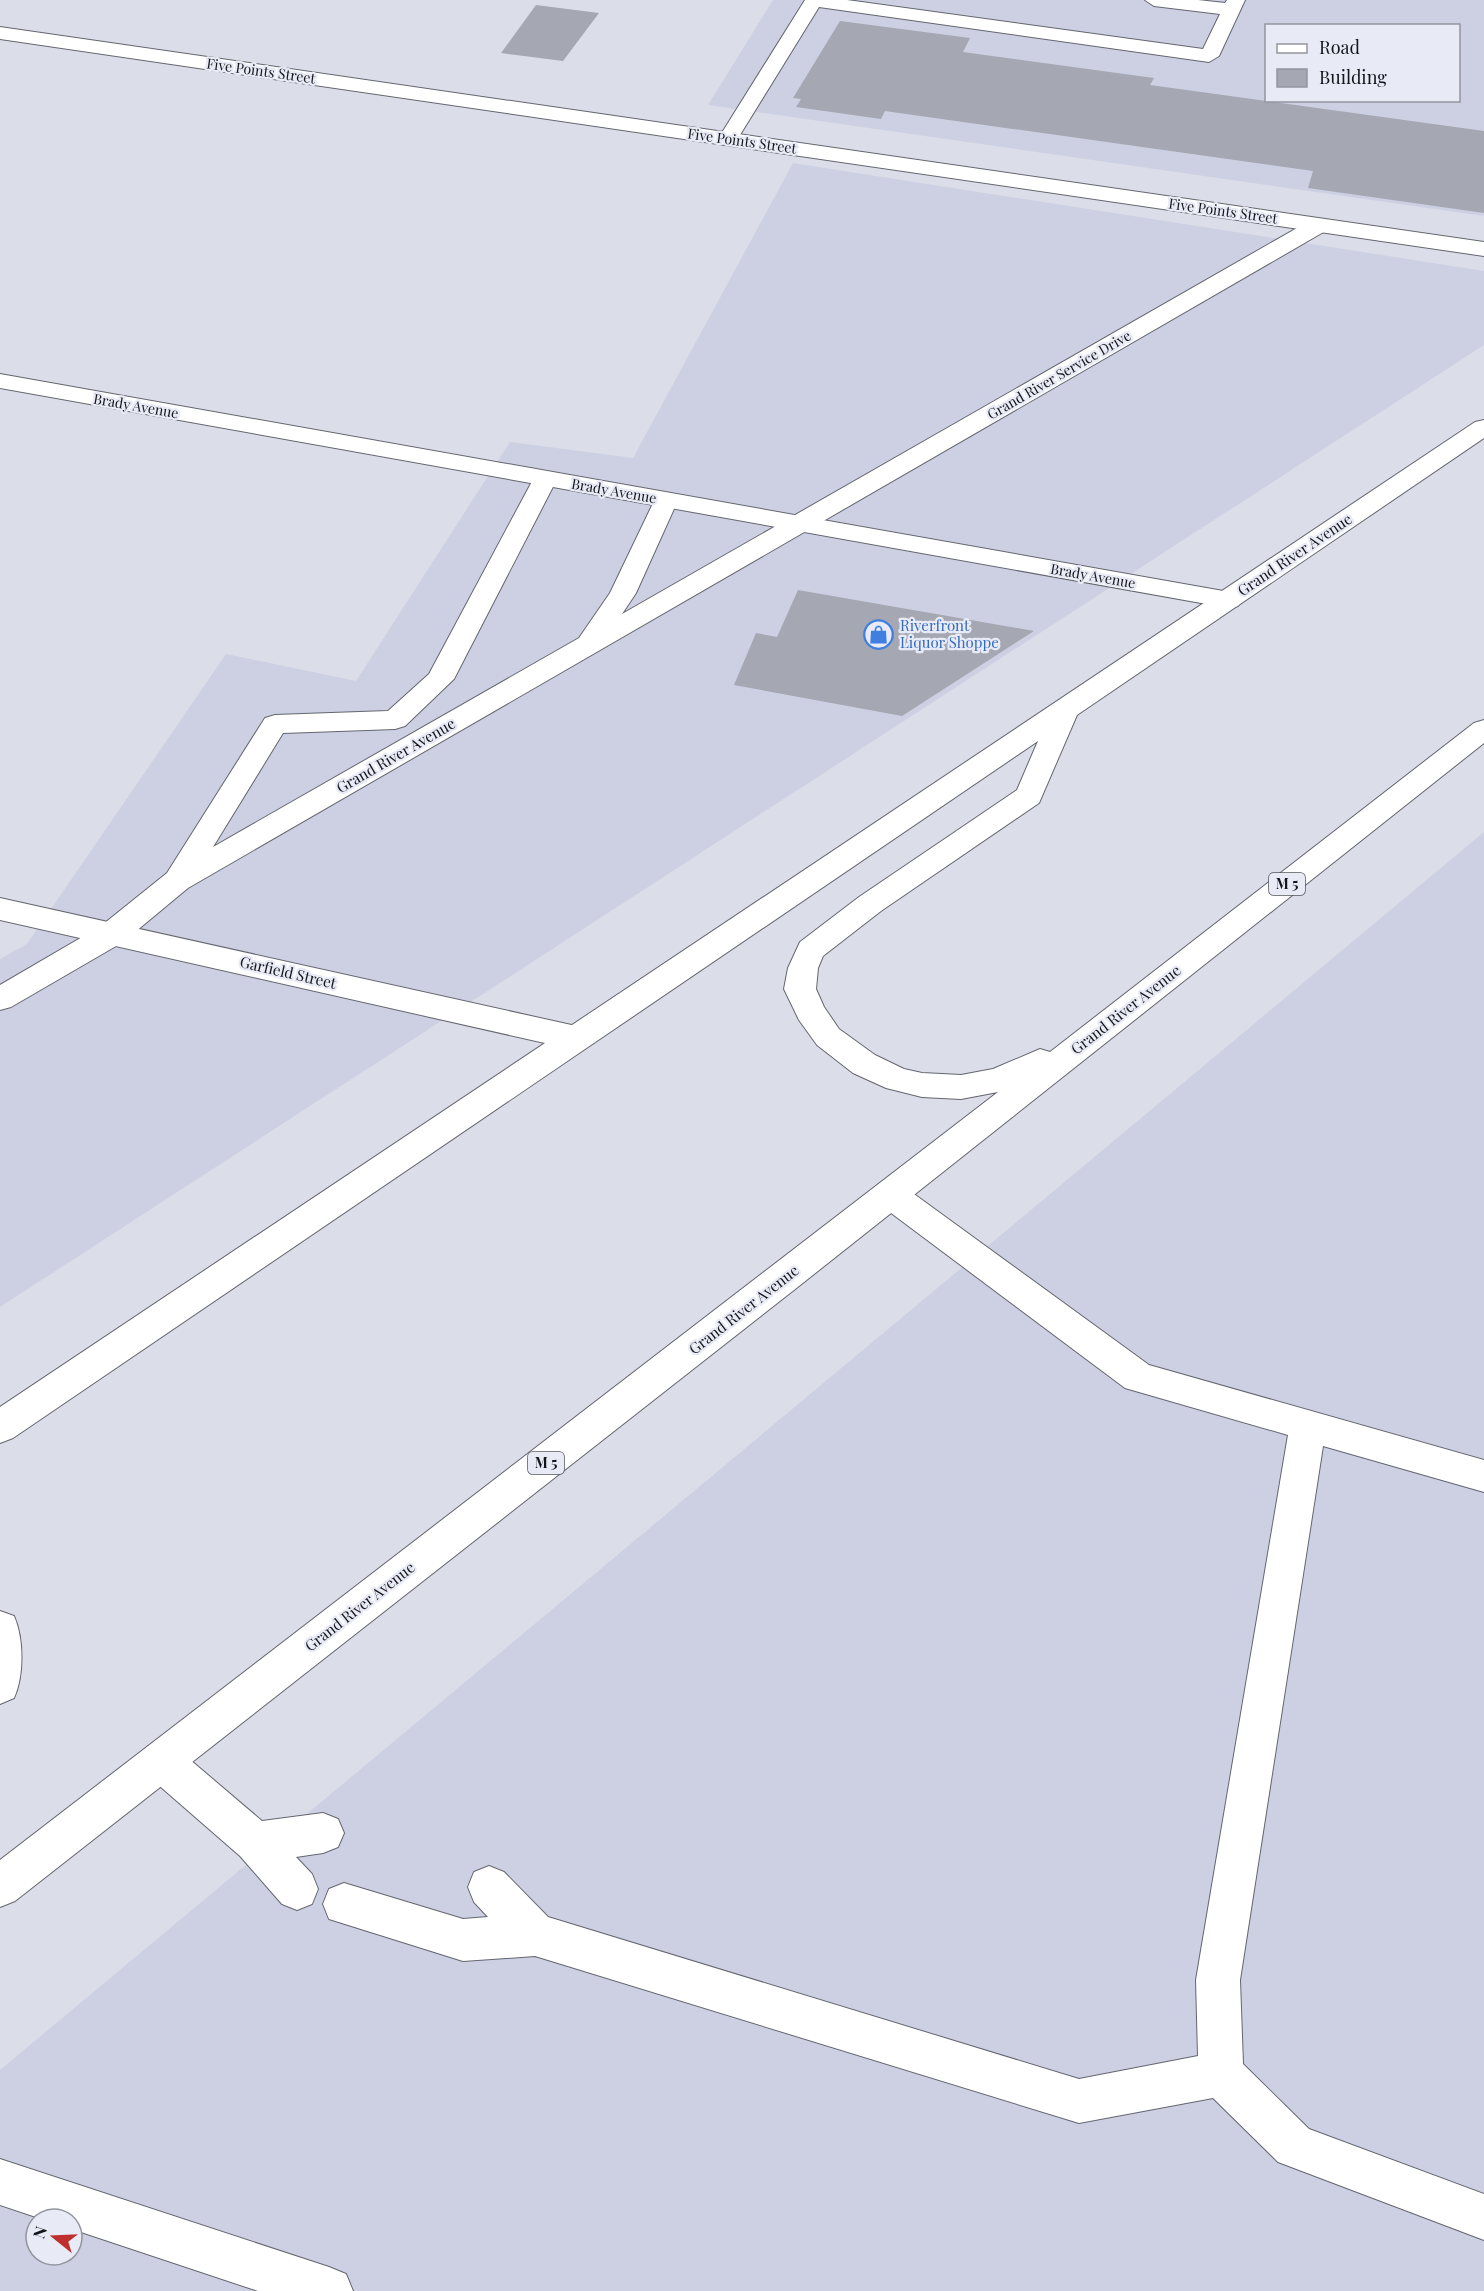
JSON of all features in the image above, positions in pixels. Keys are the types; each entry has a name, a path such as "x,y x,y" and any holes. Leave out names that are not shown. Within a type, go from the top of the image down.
{"main road":[{"path":"728,139 814,0 1209,56 1234,5 1154,0"},
{"name":"Five Points Street","path":"0,33 1484,249"},
{"name":"Grand River Service Drive","path":"799,524 1319,225"},
{"name":"Brady Avenue","path":"0,381 1229,600"},
{"name":"Grand River Avenue","path":"0,1427 1484,427"},
{"path":"177,881 275,724 395,720 440,679 545,478"},
{"path":"588,645 623,593 666,500"},
{"name":"Grand River Avenue","path":"0,999 112,934 177,881 799,524"},
{"path":"1066,708 1029,796 870,904 812,950 803,968 800,988 810,1012 828,1037 864,1064 897,1079 922,1085 961,1087 999,1080 1089,1038"},
{"name":"Grand River Avenue","path":"0,1886 891,1195 1484,729"},
{"name":"Garfield Street","path":"0,909 576,1038"},
{"path":"891,1195 1138,1377 1484,1476"},
{"path":"1308,1424 1218,1980 1221,2074 1294,2146 1484,2217"},
{"path":"0,1629 0,1684"},
{"path":"161,1761 255,1842 297,1889"},
{"path":"255,1842 323,1833"},
{"path":"489,1887 535,1935"},
{"path":"344,1904 463,1940 535,1935 1079,2101 1221,2074"},
{"path":"0,2182 330,2291"}],"shaded area":[{"path":"773,0 1484,0 1484,216 708,105"},
{"path":"793,163 1484,271 1484,345 0,1307 0,959 27,944 226,654 356,681 510,442 633,458"},
{"path":"1484,832 1484,2291 0,2291 0,2070"}],"building":[{"path":"536,5 599,13 563,61 501,53"},
{"path":"840,21 970,38 963,52 1154,78 1150,85 1484,131 1484,213 1308,188 1313,171 885,111 881,119 796,107 801,99 793,98"},
{"path":"798,590 1034,631 902,716 734,685 756,633 777,637"}],"place":[{"name":"Riverfront Liquor Shoppe","path":"879,635"}]}
